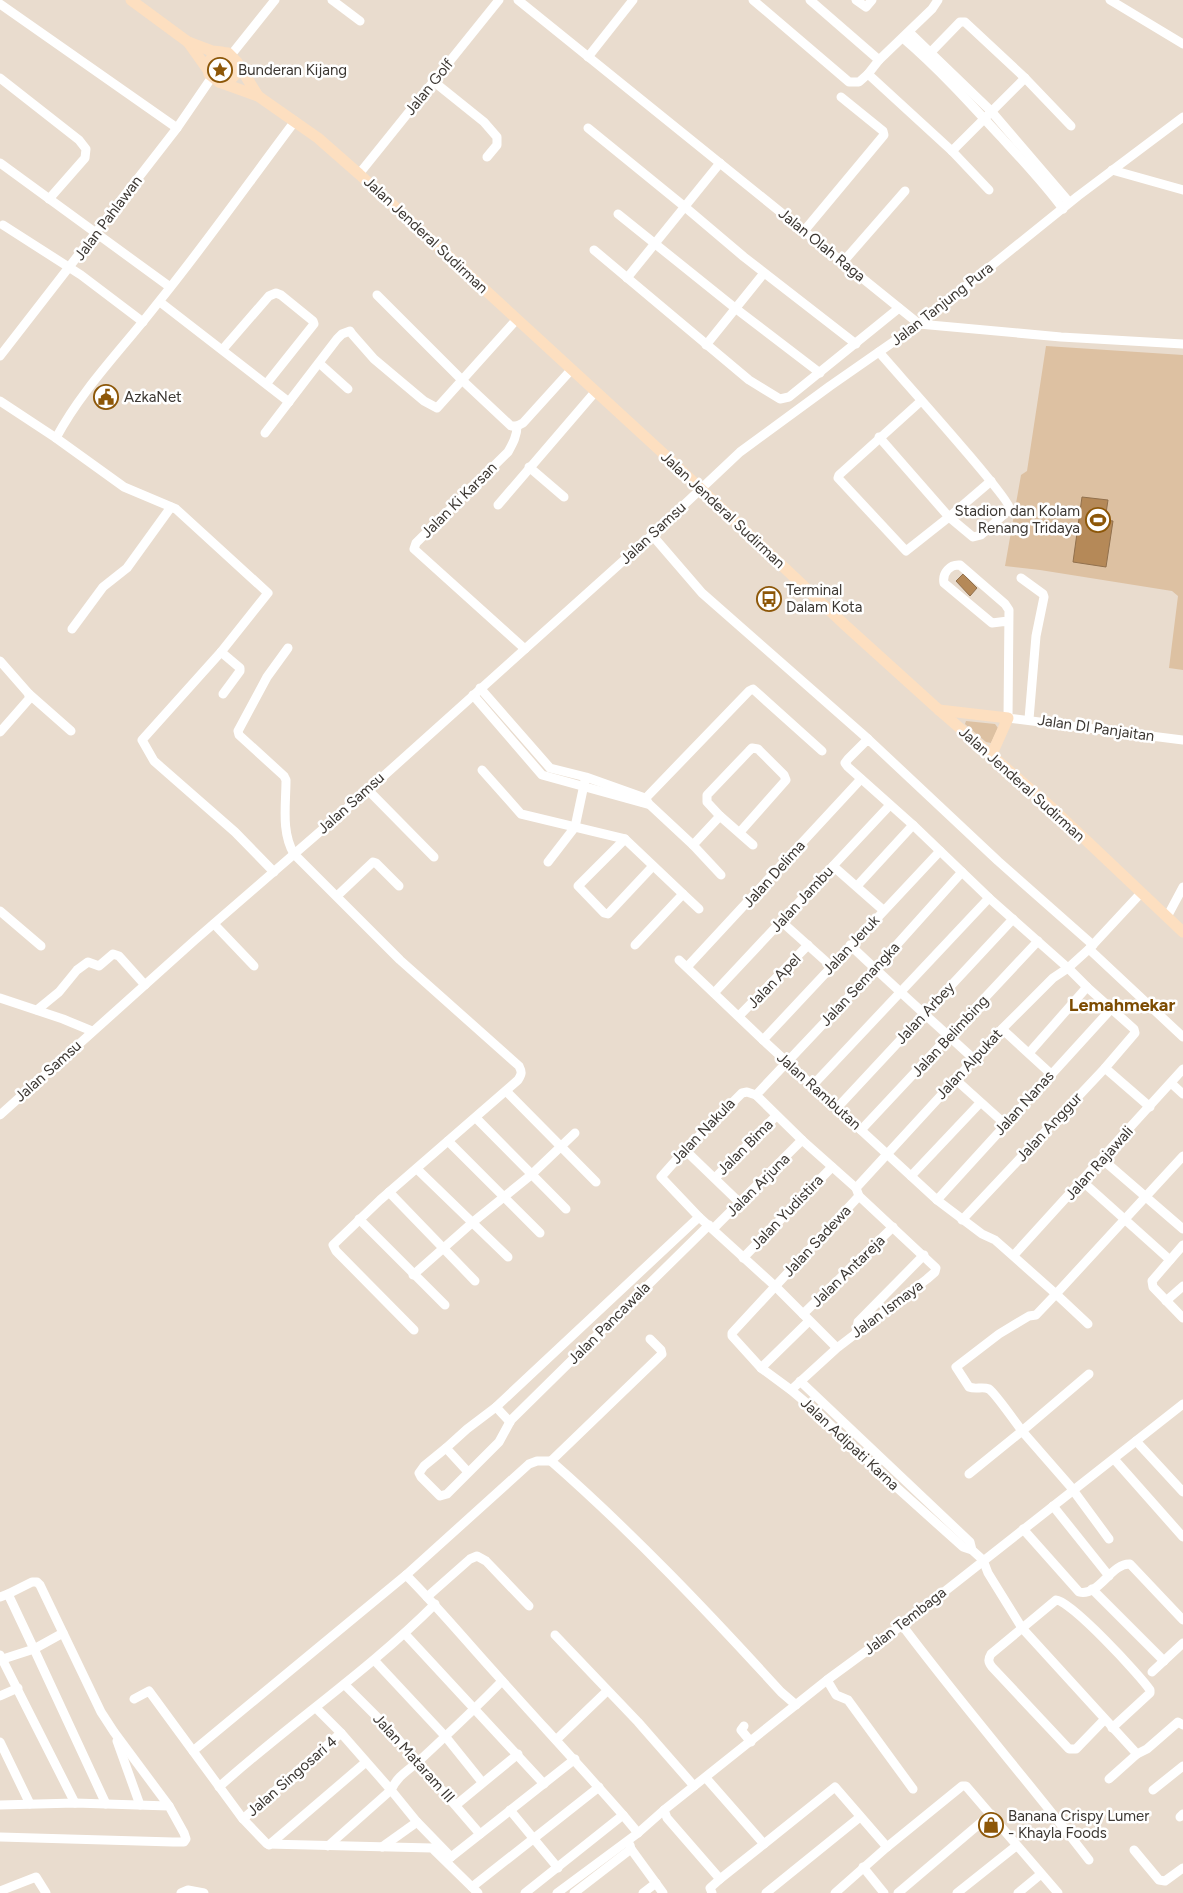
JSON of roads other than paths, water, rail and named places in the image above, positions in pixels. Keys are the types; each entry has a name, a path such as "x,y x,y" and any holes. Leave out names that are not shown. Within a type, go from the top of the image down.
{"main road":[{"path":"131,0 188,42 213,76 258,96"},
{"path":"188,42 230,56 258,96"},
{"path":"218,53 230,56 238,69 234,77 229,81 213,76 209,62 212,56 218,53"},
{"name":"Jalan Jenderal Sudirman","path":"258,96 318,138 359,174 700,488 845,625 991,756 1051,807 1183,932"},
{"path":"939,710 1008,718 991,756"}],"street":[{"path":"230,56 275,0"},
{"path":"332,0 360,20"},
{"name":"Jalan Golf","path":"359,174 499,0"},
{"name":"Jalan Olah Raga","path":"518,0 919,324"},
{"path":"588,56 633,0"},
{"path":"753,0 849,82 859,82 868,74 932,9 938,0"},
{"path":"810,0 880,60"},
{"path":"856,0 866,7 872,0"},
{"path":"1110,0 1183,44"},
{"path":"0,4 177,128"},
{"path":"930,53 960,22 965,22 1025,78 1071,126"},
{"path":"906,35 930,53 991,111 1066,206"},
{"path":"906,35 1066,206"},
{"path":"868,74 952,151 990,190"},
{"name":"Jalan Pahlawan","path":"0,356 177,128 213,76"},
{"path":"0,78 79,140 86,149 85,158 49,199"},
{"path":"952,151 1025,78"},
{"path":"433,81 484,122 497,137 497,145 487,157"},
{"path":"804,231 884,135 883,131 841,97"},
{"name":"Jalan Tanjung Pura","path":"700,488 740,452 780,421 919,324 1066,206 1183,117"},
{"path":"56,438 65,420 83,395 160,302 295,121"},
{"path":"588,128 764,273 856,344"},
{"path":"0,163 170,288"},
{"path":"626,278 720,163"},
{"path":"1112,170 1183,190"},
{"path":"843,262 905,191"},
{"path":"618,214 820,373"},
{"path":"3,225 69,268 144,322"},
{"path":"594,250 749,380 780,399 789,397 900,308"},
{"path":"706,345 764,273"},
{"path":"223,349 269,296 276,293 281,295 313,321 314,324 267,383"},
{"path":"377,295 511,426 517,426 533,413 571,370"},
{"path":"160,302 267,383 289,402"},
{"path":"265,433 342,334 350,332 374,359 433,407 437,408 517,319"},
{"path":"919,324 1035,335 1183,344"},
{"path":"879,352 991,481 1010,506 1010,509 981,535 973,537 950,517 879,437"},
{"path":"319,363 348,389"},
{"path":"498,505 595,392"},
{"path":"0,401 56,438 124,488 176,509 268,593 220,652 144,736 143,742 154,762 235,832 274,872"},
{"path":"921,401 879,437 838,478 906,551 950,517 991,481"},
{"name":"Jalan Ki Karsan","path":"517,426 514,441 508,452 416,543 414,549 525,648"},
{"path":"530,468 564,497"},
{"name":"Jalan Samsu","path":"0,1115 92,1031 368,790 652,535 700,488"},
{"path":"72,629 103,587 127,568 171,507"},
{"path":"652,535 702,593 868,739 1091,947 1183,1037"},
{"path":"1008,621 992,623 944,583 946,571 953,565 960,565 1004,604 1008,610 1008,621 1008,718"},
{"path":"1021,578 1043,594 1044,597 1036,636 1029,719"},
{"path":"288,648 267,677 238,733 286,780 286,828 290,847 294,854 400,960 519,1066 521,1075 476,1118 389,1192 335,1242 334,1248 414,1330"},
{"path":"220,652 240,668 240,671 223,694"},
{"path":"0,660 29,694 71,731"},
{"path":"645,802 749,691 753,689 822,751"},
{"path":"477,692 550,768 645,802 693,845 721,875"},
{"path":"477,692 516,745 542,775 584,781"},
{"path":"0,732 29,699 29,694"},
{"name":"Jalan DI Panjaitan","path":"1008,718 1029,719 1183,740"},
{"path":"516,745 523,738"},
{"path":"868,739 848,758 846,763 989,898 1068,968 1087,988 1112,1008"},
{"path":"740,832 786,780 784,775 758,749 752,748 707,795 707,802 720,816 754,845"},
{"path":"482,770 520,814 624,839 699,909"},
{"name":"Jalan Delima","path":"687,967 861,779"},
{"path":"548,862 575,827 584,781"},
{"path":"368,790 434,857"},
{"name":"Jalan Jambu","path":"714,993 890,805"},
{"path":"693,845 720,816"},
{"path":"857,886 913,825"},
{"path":"624,839 578,886 604,913 608,914 653,866"},
{"name":"Jalan Jeruk","path":"762,1040 940,851"},
{"path":"337,896 373,862 399,886"},
{"path":"833,866 883,910"},
{"name":"Jalan Semangka","path":"752,1094 787,1063 962,872"},
{"path":"1167,917 1183,887"},
{"name":"Jalan Alpukat","path":"857,1192 887,1153 1002,1029 1053,978 1068,968 1091,947 1141,893"},
{"path":"634,945 683,894"},
{"path":"813,1086 989,898"},
{"path":"0,911 41,946"},
{"name":"Jalan Arbey","path":"837,1108 1013,919"},
{"path":"782,922 830,966"},
{"path":"214,924 254,966"},
{"name":"Jalan Belimbing","path":"861,1130 1038,942"},
{"name":"Jalan Apel","path":"739,1016 808,945"},
{"path":"850,945 974,1059"},
{"path":"37,1010 59,992 77,970 88,962 99,966 113,954 119,956 145,985"},
{"name":"Jalan Rambutan","path":"679,960 762,1040 937,1200 962,1220 982,1234 995,1240 1014,1255 1088,1324"},
{"path":"1029,1053 1087,988"},
{"path":"0,998 92,1031"},
{"name":"Jalan Anggur","path":"962,1220 1105,1068 1135,1033 1134,1029 1112,1008"},
{"name":"Jalan Nanas","path":"937,1200 1112,1008"},
{"path":"1002,1029 1051,1074"},
{"path":"1105,1068 1150,1107"},
{"name":"Jalan Rajawali","path":"1014,1255 1183,1069"},
{"path":"955,1079 1005,1124"},
{"path":"1171,1083 1183,1094"},
{"path":"506,1091 596,1182"},
{"name":"Jalan Nakula","path":"699,1216 661,1175 737,1096 742,1092 752,1094"},
{"path":"752,1094 832,1166 924,1256 858,1322 856,1334"},
{"path":"911,1176 980,1103"},
{"name":"Jalan Bima","path":"715,1178 776,1116"},
{"path":"476,1118 566,1209"},
{"path":"414,1275 473,1222 531,1175 575,1132"},
{"name":"Jalan Arjuna","path":"711,1227 740,1203 802,1140"},
{"path":"448,1141 540,1233"},
{"path":"685,1150 740,1203"},
{"path":"1109,1539 1072,1488 1022,1431 993,1392 983,1387 969,1388 956,1367 999,1334 1029,1316 1036,1315 1183,1156"},
{"path":"1102,1159 1183,1229"},
{"name":"Jalan Yudistira","path":"743,1258 832,1166"},
{"path":"418,1169 508,1257"},
{"path":"1082,1182 1170,1260"},
{"path":"389,1192 475,1281"},
{"name":"Jalan Sadewa","path":"732,1333 776,1286 857,1192"},
{"path":"468,1472 446,1448 467,1429 496,1408 699,1216 776,1286 837,1348"},
{"path":"359,1219 445,1305"},
{"name":"Jalan Pancawala","path":"446,1448 420,1470 419,1473 420,1477 437,1494 443,1496 499,1442 510,1422 591,1340 711,1227"},
{"name":"Jalan Antareja","path":"761,1368 806,1317 893,1227"},
{"path":"1183,1246 1152,1281 1153,1287 1183,1318"},
{"name":"Jalan Ismaya","path":"791,1390 837,1348 927,1280 936,1270 924,1256"},
{"path":"1166,1301 1183,1286"},
{"path":"580,1329 591,1340"},
{"name":"Jalan Adipati Karna","path":"732,1333 732,1336 761,1368 791,1390 816,1412 963,1548 977,1554"},
{"path":"551,1461 662,1354 661,1350 650,1339"},
{"path":"969,1474 1089,1374"},
{"name":"Jalan Adipati Karna","path":"800,1381 970,1542 977,1554"},
{"path":"816,1412 824,1404"},
{"name":"Jalan Tembaga","path":"630,1844 630,1824 664,1810 692,1783 706,1778 747,1735 902,1625 977,1554 1023,1529 1053,1506 1072,1488 1114,1459 1183,1404"},
{"path":"496,1408 510,1422"},
{"path":"1136,1441 1183,1492"},
{"path":"1114,1459 1183,1537"},
{"path":"193,1751 406,1575 530,1464 537,1461 551,1461 593,1498 665,1568 781,1692 793,1702"},
{"path":"885,1477 893,1468"},
{"path":"1053,1506 1109,1576"},
{"path":"1023,1529 1079,1592 1084,1593 1092,1589 1124,1564 1132,1566 1162,1600 1183,1620"},
{"path":"977,1554 1022,1628 1137,1754"},
{"path":"427,1597 470,1559 476,1556 486,1561 529,1606"},
{"path":"406,1575 435,1604 502,1681 575,1759 630,1824 558,1868 525,1893"},
{"path":"0,1837 184,1842 186,1839 169,1806 101,1712 44,1592 37,1582 32,1582 4,1595 34,1649 106,1804"},
{"path":"1092,1589 1164,1661"},
{"path":"1104,1720 1076,1750 1069,1749 992,1667 988,1662 991,1654 1056,1600 1062,1600 1086,1621 1149,1688 1150,1693 1112,1728"},
{"path":"219,1787 345,1685 405,1634 435,1604"},
{"path":"902,1625 950,1689 1055,1815 1089,1860"},
{"path":"63,1634 34,1649 1,1658 18,1688 75,1803"},
{"path":"405,1634 544,1784"},
{"path":"555,1634 638,1722 692,1783"},
{"path":"1152,1672 1183,1643"},
{"path":"374,1660 445,1736 482,1782"},
{"path":"827,1680 836,1695 848,1700 913,1789"},
{"path":"328,1846 406,1770 475,1709 502,1681"},
{"name":"Jalan Mataram III","path":"345,1685 418,1761 480,1834"},
{"path":"0,1696 18,1688"},
{"path":"134,1699 147,1691 150,1692 243,1819 269,1845 432,1848 448,1859"},
{"path":"556,1740 607,1691"},
{"path":"316,1708 389,1787 475,1890 533,1839 598,1787"},
{"path":"1109,1779 1178,1722 1183,1725"},
{"path":"114,1732 140,1805"},
{"name":"Jalan Singosari 4","path":"243,1819 341,1733"},
{"path":"0,1742 30,1804"},
{"path":"456,1805 518,1754"},
{"path":"448,1859 575,1759"},
{"path":"269,1845 366,1762"},
{"path":"1152,1790 1183,1766"},
{"path":"706,1778 764,1844"},
{"path":"835,1893 887,1847 964,1786 991,1814 1016,1846 1058,1893"},
{"path":"712,1893 710,1889 720,1879 834,1787 887,1847"},
{"path":"0,1805 75,1803 169,1806"},
{"path":"510,1810 558,1868"},
{"path":"664,1810 667,1818 720,1879"},
{"path":"898,1893 991,1814"},
{"path":"766,1893 860,1817"},
{"path":"382,1847 417,1822"},
{"path":"630,1844 663,1893"},
{"path":"557,1893 630,1844"},
{"path":"574,1893 630,1844"},
{"path":"957,1893 1016,1846"},
{"path":"1134,1850 1159,1880 1165,1881 1172,1878 1183,1868"},
{"path":"863,1867 884,1893"},
{"path":"1018,1893 1041,1874"},
{"path":"0,1891 36,1877 46,1893"},
{"path":"643,1893 656,1883"},
{"path":"181,1893 188,1890 204,1893"}],"place":[{"name":"Bunderan Kijang","path":"220,70"},
{"name":"AzkaNet","path":"106,397"},
{"name":"Stadion dan Kolam Renang Tridaya","path":"1098,520"},
{"name":"Terminal Dalam Kota","path":"769,599"},
{"name":"Banana Crispy Lumer - Khayla Foods","path":"991,1825"}],"district":[{"name":"Lemahmekar","path":"1122,1005"}]}
